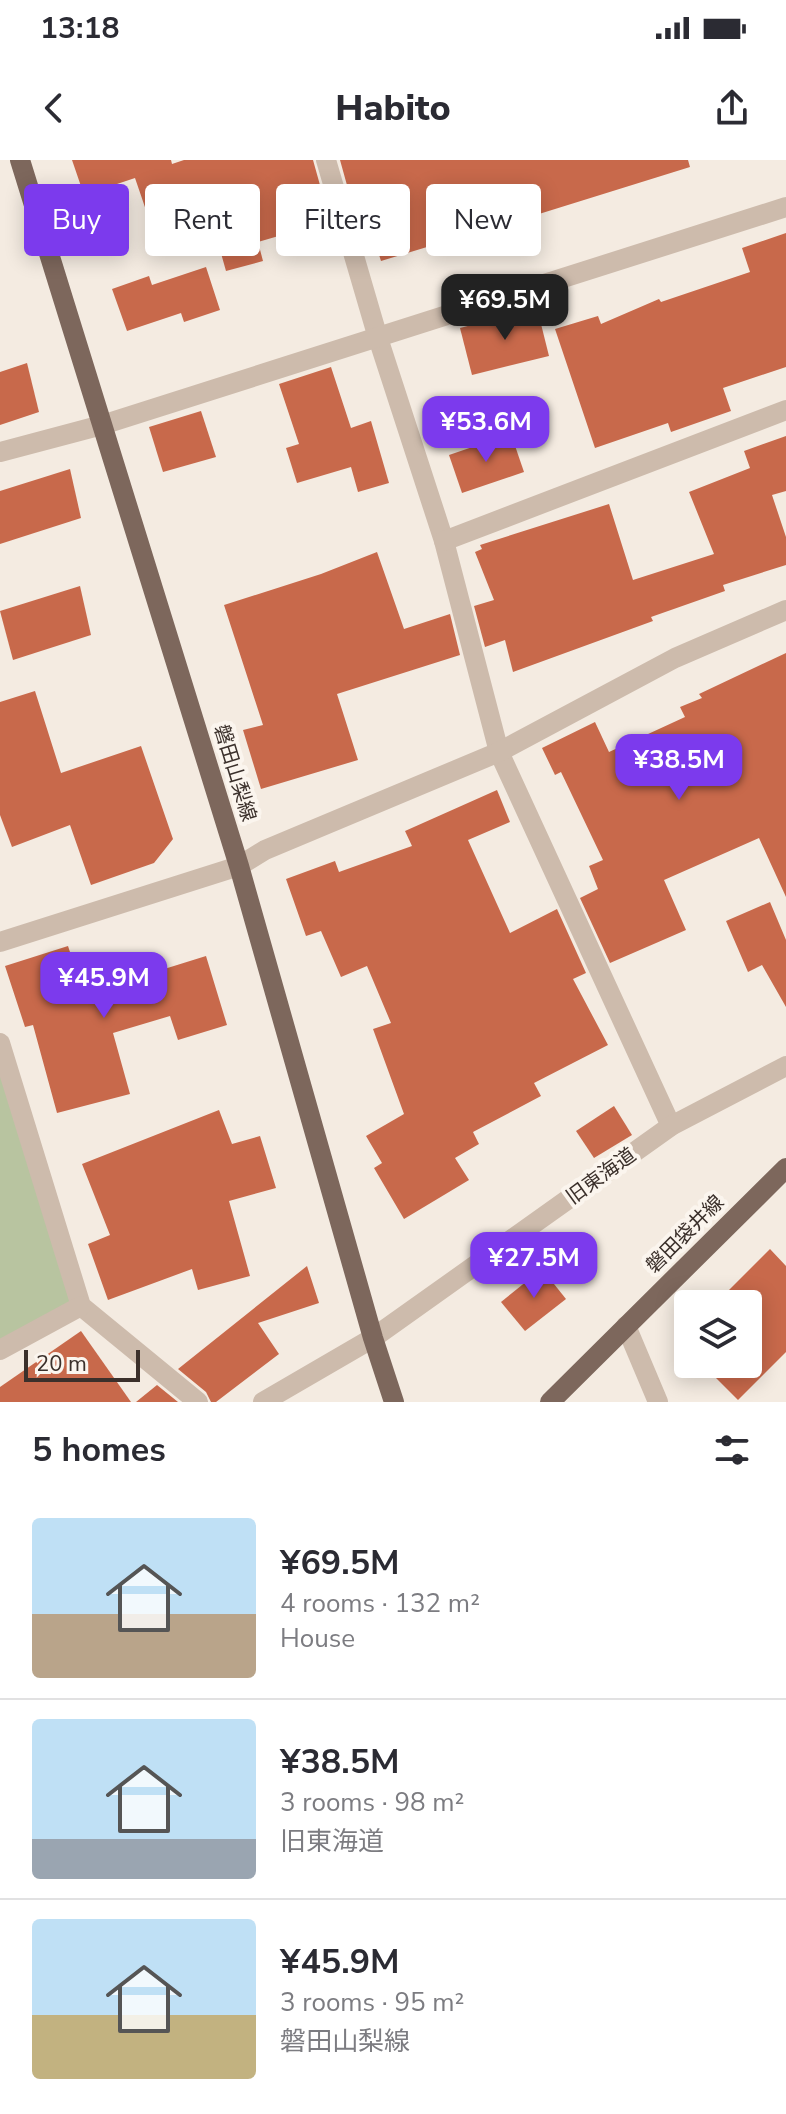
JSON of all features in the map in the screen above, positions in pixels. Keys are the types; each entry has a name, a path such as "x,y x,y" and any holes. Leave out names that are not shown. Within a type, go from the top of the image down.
{"main road":[{"name":"磐田山梨線","path":"20,160 239,866 394,1402"},
{"name":"磐田袋井線","path":"550,1402 786,1168"}],"street":[{"path":"326,160 378,338 444,541 499,752 671,1126"},
{"path":"0,452 102,425 786,207"},
{"path":"444,541 786,410"},
{"path":"0,942 239,866 265,850 499,752 675,658 786,610"},
{"path":"0,1043 81,1306 198,1402"},
{"name":"旧東海道","path":"263,1402 373,1338 671,1126 786,1066"},
{"path":"0,1350 81,1306"},
{"path":"626,1326 658,1402"}],"green space":[{"path":"0,1043 81,1306 0,1349"}],"building":[{"path":"72,160 171,160 172,164 184,160 313,160 320,184 276,184 276,237 260,241 260,184 145,184 145,207 135,178 117,184 80,184"},
{"path":"340,160 688,160 690,167 541,213 541,184 426,184 426,247 410,252 410,184 347,184"},
{"path":"786,233 786,367 723,388 731,411 671,432 668,423 595,448 555,329 598,316 601,324 659,299 661,302 750,272 742,248"},
{"path":"260,250 263,261 226,271 222,256 260,256"},
{"path":"379,256 397,256 381,261"},
{"path":"206,267 220,310 184,322 181,313 127,331 112,289 149,276 152,285"},
{"path":"537,308 549,356 472,375 460,328"},
{"path":"27,363 39,412 0,425 0,372"},
{"path":"331,367 351,428 371,421 389,483 358,492 351,467 297,483 286,448 299,444 279,384"},
{"path":"201,411 216,457 163,472 149,427"},
{"path":"511,434 524,472 462,493 449,455"},
{"path":"786,436 786,491 772,495 786,537 786,565 723,585 725,591 651,617 653,621 513,672 505,640 485,647 474,606 494,600 475,552 482,549 480,545 609,504 633,580 714,554 689,492 750,468 744,451"},
{"path":"70,469 81,518 0,544 0,491"},
{"path":"377,552 404,629 450,614 460,655 337,694 358,760 261,789 243,730 263,725 224,605 321,574"},
{"path":"80,586 91,635 13,660 0,611"},
{"path":"786,653 786,897 759,838 664,880 686,930 610,963 580,898 598,889 589,866 603,860 561,772 555,775 542,748 595,722 609,752 685,717 680,707 702,698 699,694"},
{"path":"35,691 61,773 141,746 173,839 154,863 91,885 70,825 12,847 0,815 0,702"},
{"path":"497,790 510,822 468,840 510,933 557,909 586,973 573,979 608,1045 534,1083 541,1096 473,1132 479,1144 455,1158 469,1180 404,1219 374,1168 382,1163 366,1136 404,1114 373,1029 391,1023 367,966 341,977 321,931 306,936 286,879 335,861 339,872 412,846 405,831"},
{"path":"770,902 786,940 786,1007 762,965 748,972 726,921"},
{"path":"68,946 84,994 206,956 227,1025 178,1040 170,1016 113,1033 130,1094 57,1113 33,1025 25,1027 5,966"},
{"path":"614,1106 632,1135 594,1158 576,1131"},
{"path":"219,1110 232,1144 260,1136 276,1188 229,1201 250,1276 198,1290 192,1269 108,1300 88,1244 110,1235 82,1164"},
{"path":"770,1249 786,1266 786,1352 762,1376 762,1290 729,1290"},
{"path":"307,1266 319,1303 258,1323 279,1354 216,1402 211,1402 206,1392 178,1369"},
{"path":"542,1269 566,1299 525,1331 501,1302"},
{"path":"81,1331 131,1402 0,1402 0,1387"},
{"path":"716,1378 760,1378 738,1400"},
{"path":"157,1385 178,1402 136,1402"}]}
